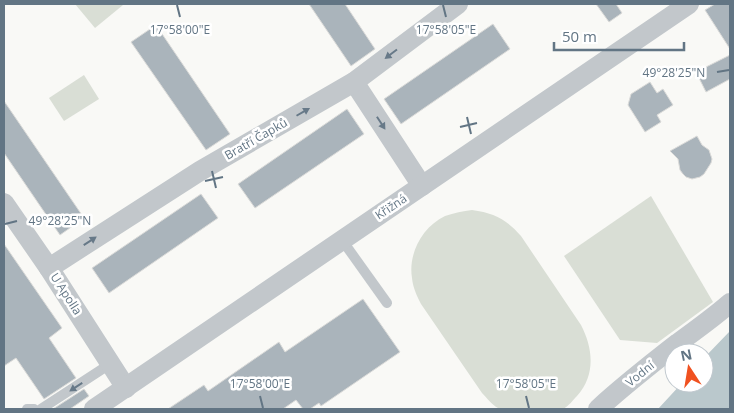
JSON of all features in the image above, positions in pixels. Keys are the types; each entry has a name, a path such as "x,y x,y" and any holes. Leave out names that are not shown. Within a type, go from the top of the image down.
{"street":[{"name":"Bratří Čapků","path":"49,268 200,171 354,82 458,4"},
{"name":"Křižná","path":"94,409 689,4"},
{"path":"354,82 422,186"},
{"name":"U Apolla","path":"4,203 49,268 126,388"},
{"name":"Vodní","path":"598,409 730,303"}],"lane":[{"path":"342,240 387,303"},
{"path":"41,409 110,364"},
{"path":"27,409 34,409"}],"shaded area":[{"path":"75,4 122,4 123,5 95,28"},
{"path":"84,75 99,99 64,121 49,98"},
{"path":"651,196 713,302 657,343 620,340 564,256"},
{"path":"472,210 499,218 510,225 521,236 581,325 590,352 590,370 583,388 569,405 563,409 505,409 494,405 482,393 418,298 413,285 411,269 418,242 430,227 445,216"},
{"path":"730,331 730,409 658,409 673,393 714,393 714,348"}],"building":[{"path":"309,4 345,4 375,49 351,66"},
{"path":"596,4 616,4 622,13 609,22"},
{"path":"715,4 730,4 730,49 705,10"},
{"path":"493,24 510,49 401,124 384,99"},
{"path":"156,25 230,134 206,150 131,42"},
{"path":"730,55 730,79 706,92 696,72"},
{"path":"650,82 657,93 663,89 673,105 657,115 661,122 645,132 628,105 631,94"},
{"path":"4,101 84,218 60,235 4,153"},
{"path":"347,109 364,134 255,208 238,184"},
{"path":"697,136 702,145 709,150 712,159 704,174 692,179 683,174 680,170 678,159 670,151"},
{"path":"201,194 218,218 109,293 92,268"},
{"path":"4,244 62,328 49,338 76,378 44,399 16,358 4,366"},
{"path":"363,299 400,352 321,406 319,403 310,409 303,409 296,400 283,409 168,409 204,385 208,391 279,342 285,352"},
{"path":"84,389 89,396 70,409 53,409"}]}
